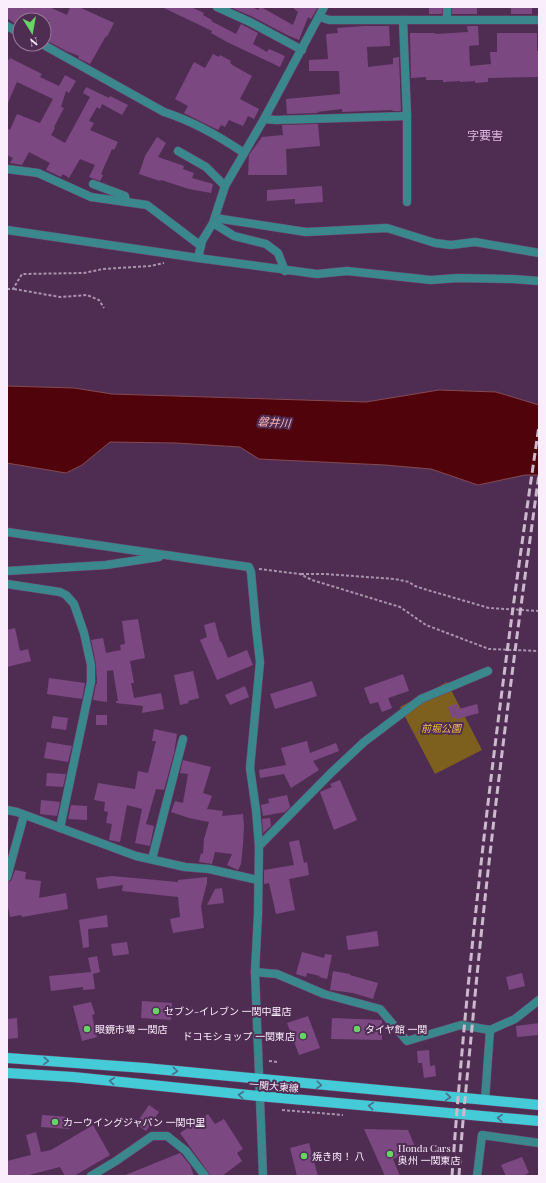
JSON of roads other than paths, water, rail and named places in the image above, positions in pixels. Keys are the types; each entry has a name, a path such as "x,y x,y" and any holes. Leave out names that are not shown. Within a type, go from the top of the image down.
{"main road":[{"name":"一関大東線","path":"7,1058 145,1068 258,1080 539,1105"},
{"name":"一関大東線","path":"7,1073 73,1077 259,1096 539,1121"}],"street":[{"path":"217,7 250,22 302,50"},
{"path":"198,258 202,241 214,220 225,186 264,119 324,7"},
{"path":"447,7 448,19"},
{"path":"320,17 329,20 539,20"},
{"path":"403,20 407,116 407,202"},
{"path":"52,50 164,112 177,116 225,140 244,153"},
{"path":"264,119 276,120 407,116"},
{"path":"178,151 206,167 225,186"},
{"path":"7,169 38,173 91,197 147,205 201,246"},
{"path":"92,184 125,196 126,202"},
{"path":"214,220 306,232 387,228 435,243 451,245 475,242 539,253"},
{"path":"214,220 234,236 266,244 278,253 285,271"},
{"path":"7,230 285,271 317,274 347,271 431,280 458,278 539,281"},
{"path":"7,532 249,568 251,572 260,662 250,768 259,846 255,972 258,1080 263,1176"},
{"path":"7,571 106,565 168,556"},
{"path":"7,584 60,592 66,595 74,604 84,632 91,665 90,682 60,828"},
{"path":"259,846 326,777 364,742 421,699 488,671"},
{"path":"152,859 183,739"},
{"path":"7,810 136,856 185,867 209,869 258,880"},
{"path":"7,877 24,815"},
{"path":"255,972 277,974 324,994 380,1009 407,1041 461,1025 490,1030 515,1019 539,1000"},
{"path":"485,1100 490,1030"},
{"path":"477,1176 482,1135 539,1143"},
{"path":"91,1176 152,1136 167,1136 186,1151 205,1176"}],"water":[{"name":"磐井川","path":"7,386 74,388 112,394 366,402 439,390 496,392 539,405 539,475 525,475 478,485 431,469 385,465 259,459 240,447 176,443 110,442 82,465 66,473 7,463"}],"railway":[{"path":"452,1176 459,1082 488,800 512,613 539,426"},
{"path":"459,1176 465,1096 487,881 539,474"}],"place":[{"name":"セブン-イレブン 一関中里店","path":"156,1011"},
{"name":"眼鏡市場 一関店","path":"87,1029"},
{"name":"タイヤ館 一関","path":"357,1029"},
{"name":"ドコモショップ 一関東店","path":"303,1036"},
{"name":"カーウイングジャパン 一関中里","path":"55,1122"},
{"name":"Honda Cars 奥州 一関東店","path":"390,1154"},
{"name":"焼き肉！ 八","path":"304,1156"}],"district":[{"name":"字要害","path":"485,135"}],"park label":[{"name":"前堀公園","path":"441,728"}]}
